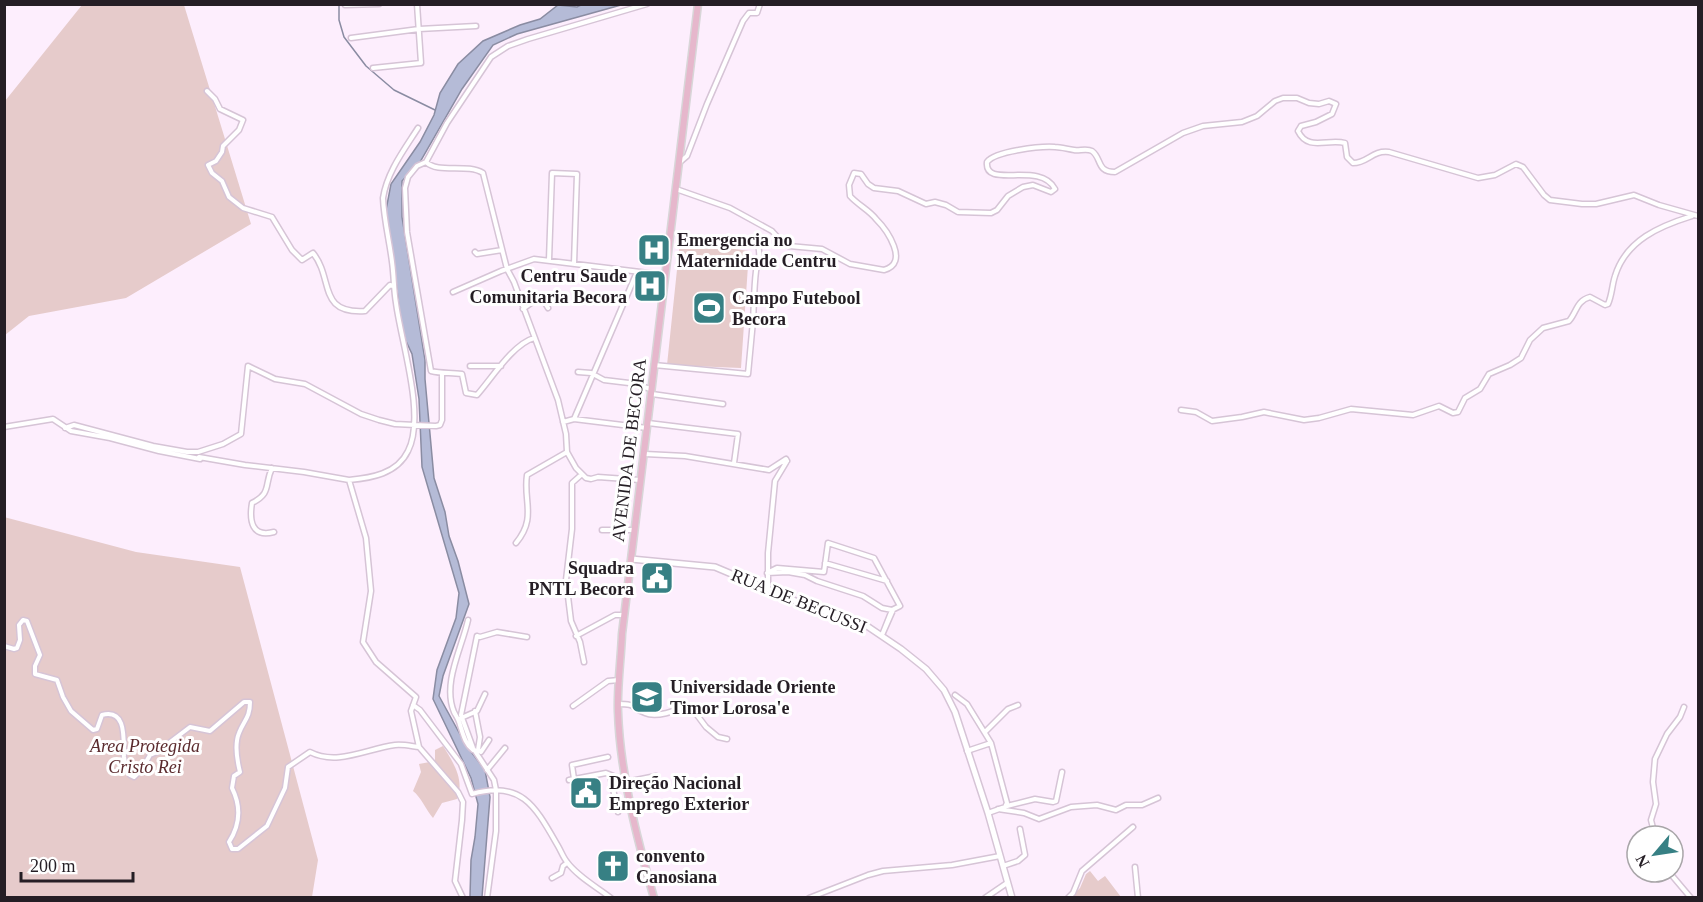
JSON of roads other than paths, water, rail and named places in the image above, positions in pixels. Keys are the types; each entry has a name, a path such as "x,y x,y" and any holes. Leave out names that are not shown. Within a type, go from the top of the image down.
{"main road":[{"name":"AVENIDA DE BECORA","path":"654,897 633,817 626,780 618,704 624,615 698,4"}],"street":[{"path":"345,5 379,4"},
{"path":"373,68 422,63 417,4"},
{"path":"534,338 528,339 513,351 477,395 466,393 462,374 451,372 442,374 432,371 407,232 405,188 417,166 426,162 447,123 497,51 528,39 647,4"},
{"path":"679,162 687,156 706,104 743,21 748,14 757,13 760,4"},
{"path":"351,38 419,29 476,26"},
{"path":"207,91 215,99 220,109 243,120 239,130 224,147 216,161 208,165 212,173 222,181 229,197 243,208 272,218 292,250 302,260 313,253 322,268 326,289 340,308 349,312 364,311 390,285 394,286"},
{"path":"675,189 730,208 772,231 789,246 822,249 850,264 884,270 896,262 897,257 878,220 850,196 849,185 854,173 861,174 874,188 905,193 918,202 927,204 935,202 958,213 991,213 997,210 1008,196 1023,187 1033,185 1051,192 1055,189 1048,182 1029,173 1002,176 991,173 987,169 987,162 995,155 1053,147 1077,151 1089,150 1095,154 1100,166 1110,172 1115,172 1183,133 1203,126 1242,122 1263,112 1279,99 1291,97 1309,103 1329,101 1335,103 1336,109 1332,114 1301,126 1298,131 1302,138 1311,143 1339,141 1345,143 1347,157 1353,163 1361,162 1376,152 1389,152 1478,178 1495,175 1516,164 1523,167 1550,200 1596,204 1634,195 1696,215"},
{"path":"4,427 53,419 65,428 159,451 349,480 382,475 399,463 407,453 417,425 394,286 383,198 384,188 398,160 418,128"},
{"path":"426,162 434,167 478,170 483,173 507,269 514,282 558,400 567,452 581,475 591,479 598,477 640,481"},
{"path":"549,260 552,173 577,174 574,264"},
{"path":"1180,410 1196,412 1213,421 1264,412 1312,420 1351,409 1413,416 1438,406 1458,412 1465,398 1480,389 1489,374 1521,358 1530,340 1543,328 1569,321 1576,307 1585,298 1590,297 1605,305 1608,304 1618,269 1626,254 1638,241 1662,226 1696,215"},
{"path":"654,365 748,374 756,268 760,258 760,249 758,246 738,242"},
{"path":"475,252 477,254 502,250"},
{"path":"453,292 534,259 665,275"},
{"path":"574,419 637,272"},
{"path":"523,309 541,296 549,308"},
{"path":"753,321 764,320"},
{"path":"65,428 74,425 153,446 198,452 223,444 241,434 248,366 275,378 319,390 361,414 394,424 435,426 440,425 442,420 442,374"},
{"path":"470,366 502,366"},
{"path":"578,372 594,374 604,381 629,383 651,391 723,404"},
{"path":"563,422 574,419 738,434 734,463"},
{"path":"198,452 200,459"},
{"path":"516,543 527,525 527,475 567,452"},
{"path":"645,454 685,456 769,470 786,459 775,481 767,573 768,590"},
{"path":"273,468 265,494 252,502 251,507 252,521 256,531 262,534 274,532"},
{"path":"581,475 572,483 572,530 566,580 571,621 580,642 584,663"},
{"path":"349,480 366,538 371,591 363,642 376,662 416,697 411,711 419,747 458,792 463,802 462,830 455,881 463,897"},
{"path":"602,530 635,530"},
{"path":"767,573 777,568 824,572 828,543 874,558 887,580 900,604 892,610 882,635 893,614 892,610"},
{"name":"RUA DE BECUSSI","path":"631,558 715,567 805,605 864,624 927,669 937,680 951,703 988,813 1012,897"},
{"path":"825,563 887,580"},
{"path":"767,573 788,572 805,575 863,596 882,608 892,610"},
{"path":"576,636 615,615 624,615"},
{"path":"4,646 17,648 20,640 19,625 23,620 27,621 40,655 35,666 35,674 57,680 71,711 93,730 97,729 102,715 111,714 118,718 123,724 125,763 130,775 134,777 150,755 184,730 190,727 210,731 244,702 250,702 250,713 238,735 237,759 240,772 234,777 232,789 238,800 238,818 236,832 230,842 232,849 238,849 267,826 285,788 288,767 310,752 320,758 341,759 397,745 419,747"},
{"path":"468,620 452,668 451,696 454,711 460,719 467,744 476,752 494,780 496,790 496,831 487,897"},
{"path":"460,719 477,636 497,632 527,637"},
{"path":"573,706 608,681 620,680"},
{"path":"460,719 476,711 485,694"},
{"path":"955,695 965,700 991,743 1007,801 1005,807"},
{"path":"618,704 633,705 646,713 657,714 686,706 691,707 706,727 718,736 727,739"},
{"path":"413,705 456,757 472,794 508,790 529,803 567,862 611,897"},
{"path":"985,732 1008,709 1018,705"},
{"path":"1652,824 1656,804 1653,782 1655,759 1667,734 1680,717 1683,707"},
{"path":"476,711 480,737 478,750 481,752 489,740"},
{"path":"967,751 991,743"},
{"path":"487,770 505,748"},
{"path":"608,757 572,765 571,780 606,773 626,780 656,776"},
{"path":"988,813 1035,798 1056,801 1062,772"},
{"path":"610,774 618,812"},
{"path":"998,809 1024,813 1039,819 1066,808 1097,806 1116,810 1126,805 1142,805 1158,798"},
{"path":"1068,897 1073,892 1082,871 1133,827"},
{"path":"1003,866 1018,861 1025,855 1020,829"},
{"path":"809,897 883,872 952,865 1000,856"},
{"path":"552,878 563,871 563,866 567,862"},
{"path":"1135,867 1138,897"},
{"path":"985,897 1007,883"},
{"path":"1680,884 1691,897"}],"water":[{"path":"583,4 621,5 517,34 493,45 462,89 420,162 402,181 402,217 425,360 434,478 469,604 443,676 439,696 466,745 485,770 490,797 482,897 470,897 471,860 478,804 471,778 433,699 437,670 456,618 459,593 422,467 419,399 412,354 405,339 400,316 386,210 391,184 420,142 434,115 440,93 458,64 483,41 540,19 558,5 577,7"}],"waterway":[{"path":"339,4 339,20 344,37 366,66 394,90 435,110"}],"place":[{"name":"Emergencia no Maternidade Centru","path":"654,250"},
{"name":"Centru Saude Comunitaria Becora","path":"650,286"},
{"name":"Campo Futebool Becora","path":"709,308"},
{"name":"Squadra PNTL Becora","path":"657,578"},
{"name":"Universidade Oriente Timor Lorosa'e","path":"647,697"},
{"name":"Direção Nacional Emprego Exterior","path":"586,793"},
{"name":"convento Canosiana","path":"613,866"}],"park label":[{"name":"Area Protegida Cristo Rei","path":"145,756"}]}
